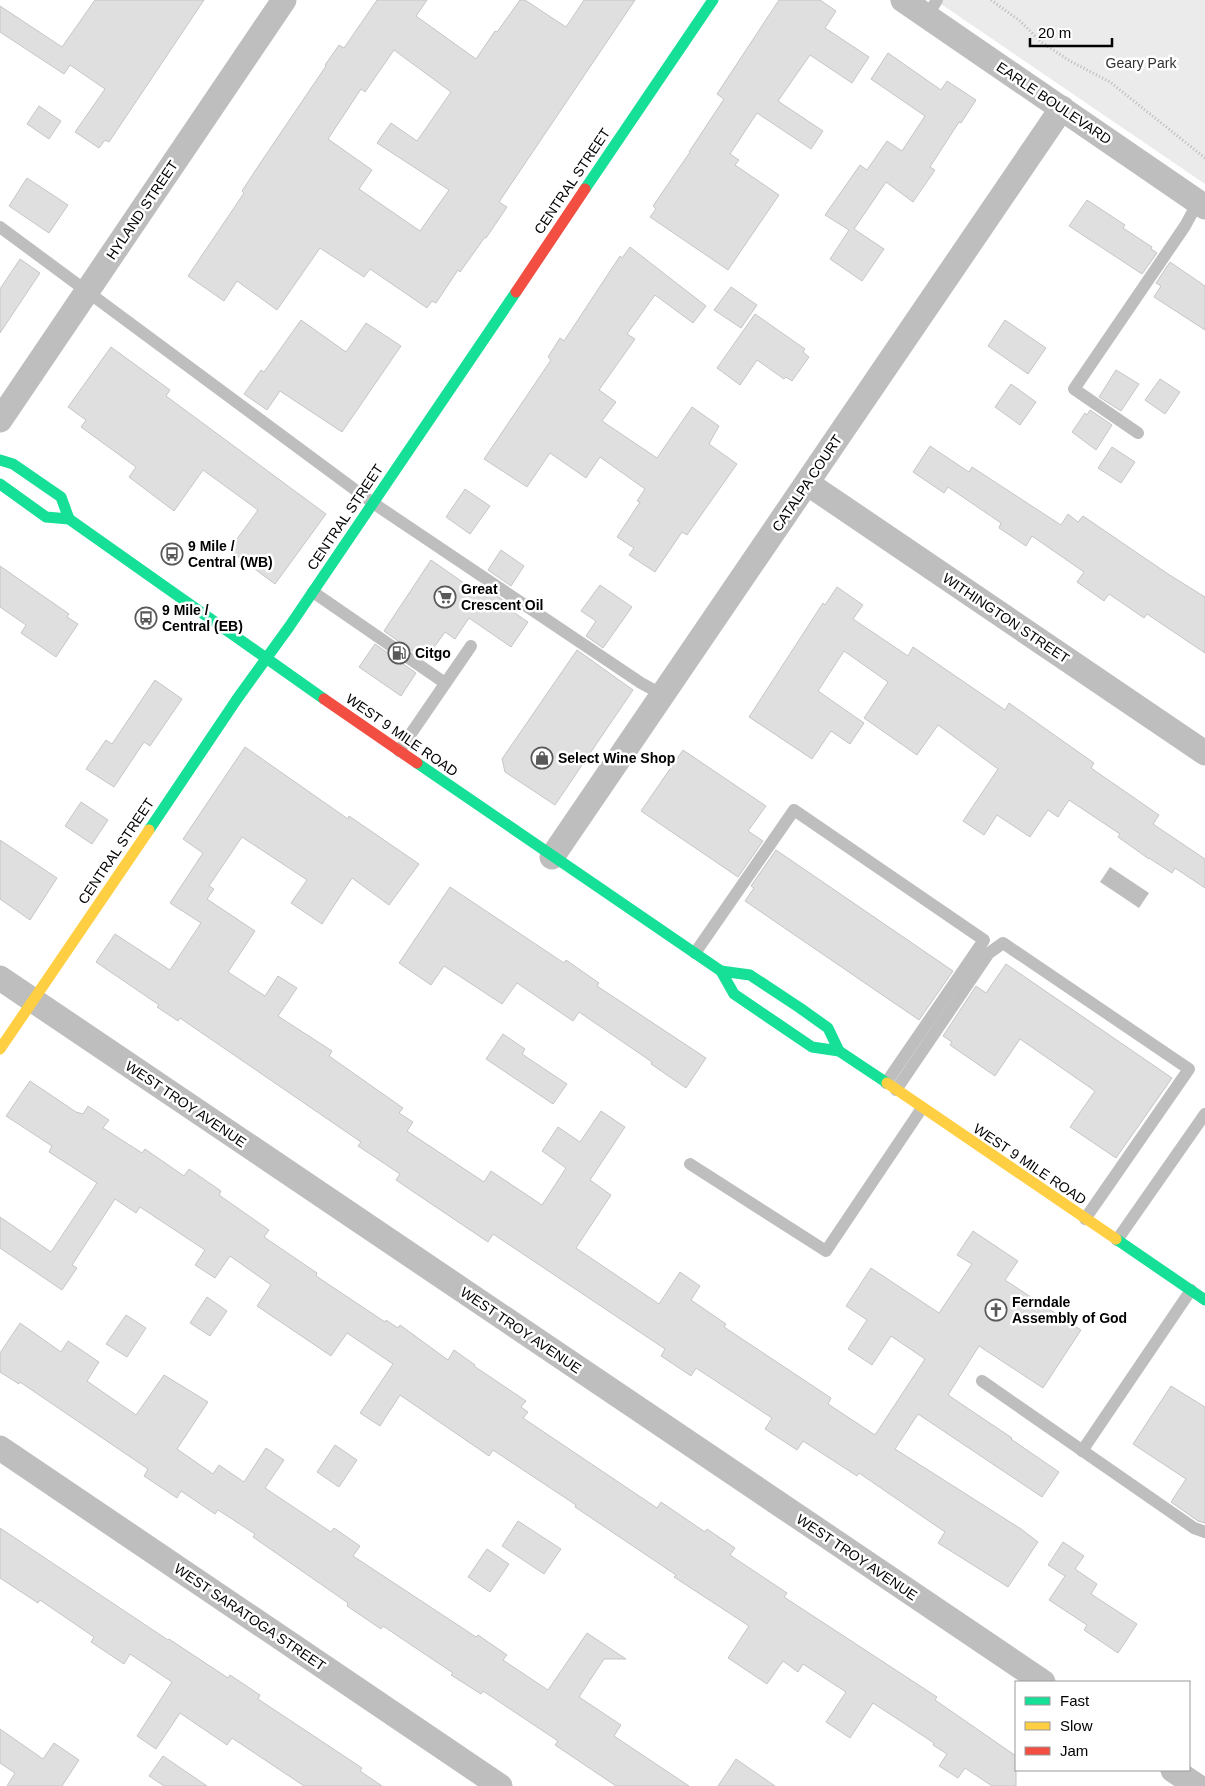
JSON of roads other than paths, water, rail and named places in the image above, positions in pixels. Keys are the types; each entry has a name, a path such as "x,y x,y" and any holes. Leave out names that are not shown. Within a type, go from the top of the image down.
{"main road":[{"name":"CENTRAL STREET","path":"0,1049 313,592 713,0"},
{"path":"0,460 14,464 61,497 68,519"},
{"name":"WEST 9 MILE ROAD","path":"0,484 46,517 68,519 266,659 695,954 721,971 750,975 807,1013 828,1028 839,1052"},
{"name":"WEST 9 MILE ROAD","path":"721,971 734,994 781,1026 812,1047 839,1052 1205,1300"}],"street":[{"name":"HYLAND STREET","path":"0,420 284,0"},
{"name":"EARLE BOULEVARD","path":"903,0 932,8 1062,108 1202,205"},
{"name":"CATALPA COURT","path":"552,857 1062,108"},
{"name":"WITHINGTON STREET","path":"807,483 1205,753"},
{"name":"WEST TROY AVENUE","path":"0,978 1042,1681"},
{"name":"WEST SARATOGA STREET","path":"0,1448 500,1786"},
{"path":"1174,1771 1197,1786"}],"lane":[{"path":"1138,433 1074,389 1185,226 1202,205"},
{"path":"0,227 373,503 641,683 663,695"},
{"path":"313,592 446,683"},
{"path":"399,751 471,646"},
{"path":"695,954 794,810 984,940 891,1087"},
{"path":"891,1087 989,953 1003,943 1190,1069 1085,1219"},
{"path":"690,1164 826,1251 922,1108"},
{"path":"1118,1240 1205,1114"},
{"path":"1082,1451 1191,1290"},
{"path":"982,1381 1194,1528 1205,1532"}],"place":[{"name":"9 Mile / Central (WB)","path":"172,554"},
{"name":"Great Crescent Oil","path":"445,597"},
{"name":"9 Mile / Central (EB)","path":"146,618"},
{"name":"Citgo","path":"399,653"},
{"name":"Select Wine Shop","path":"542,758"},
{"name":"Ferndale Assembly of God","path":"996,1310"}],"park label":[{"name":"Geary Park","path":"1141,63"}]}
